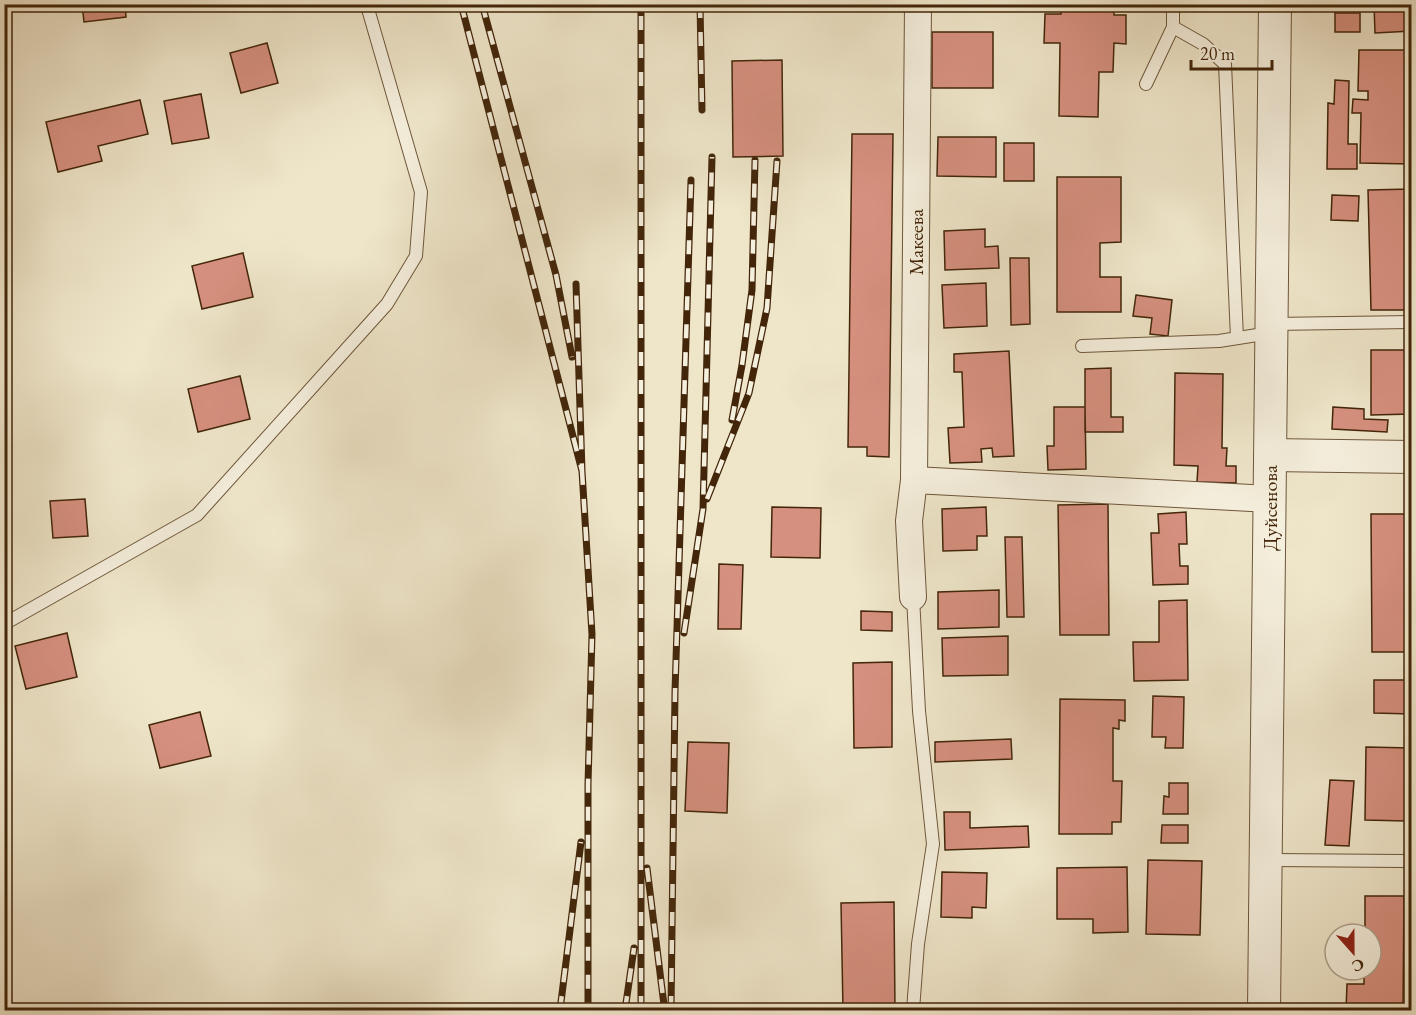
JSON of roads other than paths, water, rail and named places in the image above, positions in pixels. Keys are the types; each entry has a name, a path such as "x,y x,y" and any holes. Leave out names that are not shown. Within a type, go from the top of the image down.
{"street":[{"name":"Макеева","path":"914,597 909,521 914,480 918,4"},
{"name":"Дуйсенова","path":"1264,1011 1275,4"},
{"path":"1270,455 1412,457"},
{"path":"914,480 1270,499"}],"lane":[{"path":"1146,84 1173,27 1173,4"},
{"path":"4,624 196,515 393,295 416,256 421,192 368,9"},
{"path":"1173,27 1203,44 1225,64 1237,338"},
{"path":"1082,346 1219,341 1272,328 1412,322"},
{"path":"913,1011 918,944 933,844 919,711 914,597"},
{"path":"1266,860 1405,861 1412,865"}],"railway":[{"path":"461,4 582,471 576,284"},
{"path":"482,4 556,275 572,357"},
{"path":"641,4 641,1010"},
{"path":"700,4 702,110"},
{"path":"684,633 703,509 712,157"},
{"path":"732,420 752,290 755,160"},
{"path":"707,499 749,393 767,308 777,161"},
{"path":"671,1010 675,692 691,180"},
{"path":"582,471 592,634 588,785 588,1010"},
{"path":"560,1010 581,842"},
{"path":"647,868 664,1005"},
{"path":"625,1010 634,948"}]}
